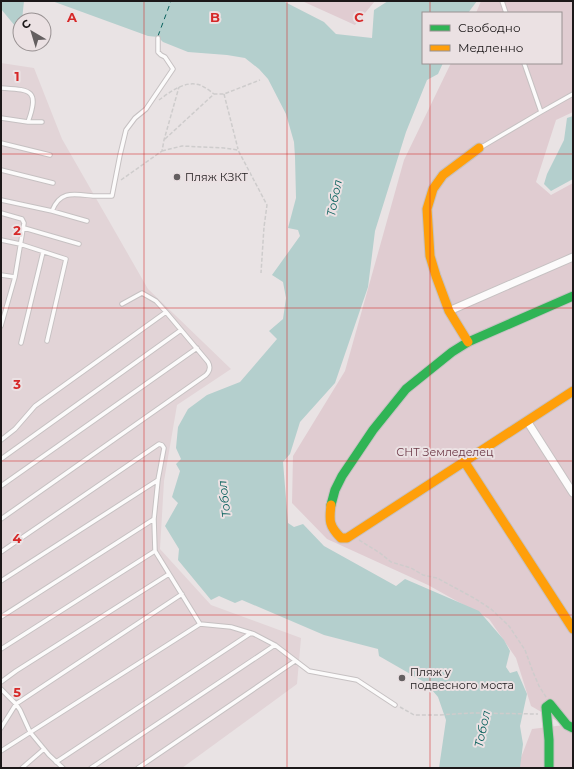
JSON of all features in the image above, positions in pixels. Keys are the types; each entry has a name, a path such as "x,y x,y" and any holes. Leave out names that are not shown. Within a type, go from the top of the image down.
{"street":[{"path":"468,342 449,311 436,276 430,256 427,209 433,190 443,175 479,148"},
{"path":"449,311 573,257"},
{"path":"573,296 468,342 452,352 406,390 374,430 342,476 331,506 329,521 335,532 342,538 347,538 573,391"},
{"path":"527,421 573,493"},
{"path":"464,461 573,629"},
{"path":"549,768 549,740 546,707 550,704 567,725 573,728"}],"lane":[{"path":"502,1 506,12"},
{"path":"52,211 59,199 74,193 93,196 112,196 126,130 135,118 146,109 173,69 165,57 158,52 158,38"},
{"path":"524,64 541,112"},
{"path":"1,88 24,90 30,93 34,98 33,108 28,122"},
{"path":"479,148 573,94"},
{"path":"1,118 28,122 42,122"},
{"path":"1,144 50,155"},
{"path":"1,170 53,183"},
{"path":"1,200 52,211 87,221"},
{"path":"1,213 22,219 24,223 15,277 1,326"},
{"path":"24,228 79,244"},
{"path":"1,240 20,244 66,259 47,341"},
{"path":"21,343 43,252"},
{"path":"1,275 15,277"},
{"path":"1,519 209,372 210,365 156,301 142,293 122,304"},
{"path":"1,307 6,308"},
{"path":"1,440 15,429 35,406 166,312"},
{"path":"1,459 181,330"},
{"path":"1,486 197,348"},
{"path":"1,552 159,444 162,445 164,448 158,480 154,519 155,551 200,624"},
{"path":"1,581 158,480"},
{"path":"1,618 154,519"},
{"path":"1,649 155,551"},
{"path":"1,682 169,574"},
{"path":"1,728 16,704 182,594"},
{"path":"1,751 200,624 231,627 251,633 275,645 309,671 358,680 395,705"},
{"path":"56,762 251,633"},
{"path":"91,768 275,645"},
{"path":"138,768 295,661"},
{"path":"1,689 16,704 30,732 61,768"},
{"path":"22,768 44,749"}],"path":[{"path":"157,101 174,89 190,84 200,85 214,94 224,94 260,80"},
{"path":"162,151 179,87"},
{"path":"164,140 214,94"},
{"path":"224,94 238,150 267,205 261,273"},
{"path":"115,185 162,151 182,146 238,150"},
{"path":"351,534 391,562 411,568 423,575 437,578 491,609 509,626 525,650 539,686 550,704"},
{"path":"395,705 414,715 472,713 546,715"}],"shaded area":[{"path":"1,63 34,68 62,139 148,289 231,369 177,405 164,481 160,549 211,605 301,638 297,684 182,768 1,768"}],"green space":[{"path":"302,1 375,1 355,25"},
{"name":"СНТ Земледелец","path":"481,1 573,1 573,112 556,120 536,182 551,195 573,183 573,768 517,768 532,729 564,725 531,706 516,658 489,619 428,585 327,539 292,503 293,456 345,371 404,160 451,64 562,64 562,12 476,12"}],"water":[{"path":"1,1 24,1 23,12 12,12 12,22 1,9"},
{"name":"Тобол","path":"52,1 283,1 324,22 336,34 372,38 374,10 388,1 477,1 469,12 422,12 422,64 443,64 438,74 427,80 406,132 375,231 368,287 335,383 300,422 290,454 283,462 288,523 294,527 303,524 324,546 396,586 405,579 479,611 504,640 510,651 506,667 510,673 517,671 527,694 520,726 523,744 520,768 439,768 446,720 438,697 426,683 379,656 378,649 324,635 242,600 235,603 219,596 211,600 178,560 179,549 165,526 178,503 172,497 180,471 176,464 181,459 176,448 178,427 188,409 207,395 240,382 277,339 269,331 283,319 286,298 283,282 272,275 300,236 298,230 288,228 296,198 294,142 286,114 268,79 259,69 245,58 188,52 163,42 158,37 148,36"},
{"path":"573,116 573,179 551,191 544,184 547,174 564,140 567,118"}],"ferry route":[{"path":"158,36 171,1"}],"traffic: fast":[{"path":"331,505 335,490 342,476 373,430 406,389 452,352 468,342 573,296"},
{"path":"549,768 549,740 546,707 550,704 567,725 573,728"}],"traffic: slow":[{"path":"468,342 449,311 436,276 430,256 427,209 433,189 443,175 479,148"},
{"path":"331,505 330,519 332,527 341,538 347,538 573,391"},
{"path":"464,461 573,629"}],"place":[{"name":"Пляж КЗКТ","path":"177,177"},
{"name":"Пляж у подвесного моста","path":"402,678"}]}
